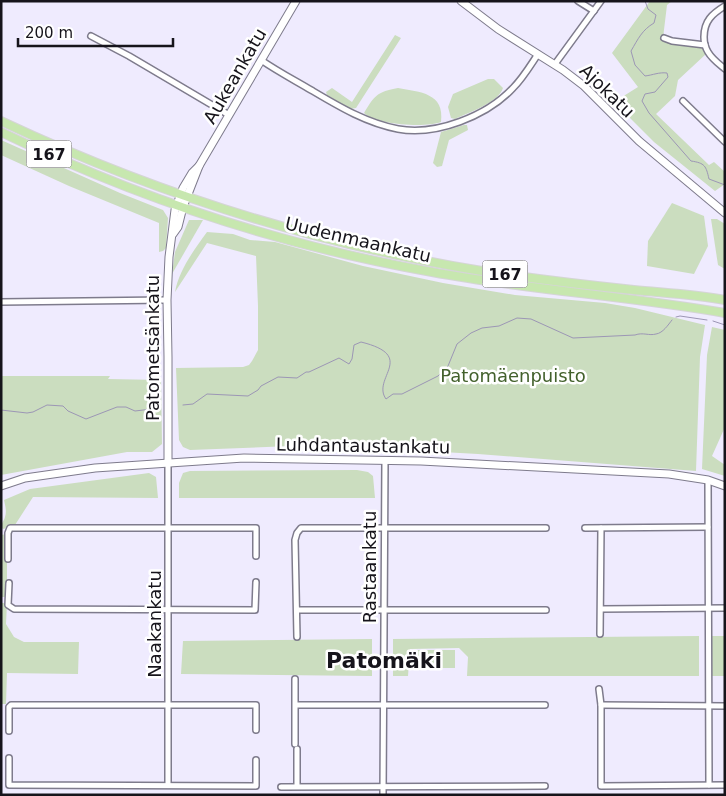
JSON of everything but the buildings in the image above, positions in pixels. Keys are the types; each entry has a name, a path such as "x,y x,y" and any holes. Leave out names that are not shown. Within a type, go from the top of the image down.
{"main road":[{"name":"Uudenmaankatu","path":"1,121 66,151 150,184 297,231 431,262 518,276 725,300"},
{"name":"Uudenmaankatu","path":"1,132 68,163 180,206 247,228 303,243 423,271 516,286 725,313"}],"street":[{"name":"Aukeankatu","path":"183,196 192,172 199,166 296,1"},
{"name":"Ajokatu","path":"461,1 498,29 555,64 584,86 639,141 725,213"},
{"path":"578,1 594,11"},
{"path":"555,64 601,1"},
{"path":"725,6 708,19 705,26 705,46 709,54 725,69"},
{"path":"91,36 129,56 229,115"},
{"path":"664,38 705,46"},
{"path":"261,60 356,115 375,123 398,129 418,130 449,125 485,110 512,89 538,54"},
{"path":"683,101 725,142"},
{"name":"Patometsänkatu","path":"168,462 167,300 169,258 173,220 183,196"},
{"path":"1,302 167,300"},
{"name":"Luhdantaustankatu","path":"1,486 25,478 95,468 244,458 385,460 669,474 708,480 725,486"},
{"name":"Rastaankatu","path":"383,795 383,528 385,460"},
{"name":"Naakankatu","path":"168,462 168,785"},
{"path":"708,480 709,785"},
{"path":"585,528 708,527"},
{"path":"8,559 8,533 10,528 256,528 256,556"},
{"path":"297,636 295,540 299,529 546,528"},
{"path":"600,528 600,634"},
{"path":"9,583 8,605 14,609 255,610 256,582"},
{"path":"601,609 725,608"},
{"path":"297,610 546,610"},
{"path":"295,679 297,786"},
{"path":"599,689 602,706 601,786 725,785"},
{"path":"9,731 9,707 11,705 256,705 256,730"},
{"path":"296,705 545,706"},
{"path":"602,706 725,706"},
{"path":"9,758 9,785 256,786 256,760"},
{"path":"281,787 546,786"}],"green space":[{"path":"650,1 672,1 667,5 663,38 699,41 706,54 678,80 675,96 656,114 709,165 714,162 725,172 725,184 715,191 654,142 614,102 638,87 612,53"},
{"path":"395,35 401,38 356,108 350,109 327,95 326,92 332,88 352,102"},
{"path":"488,79 494,79 503,88 496,98 482,107 455,119 451,118 448,107 453,94"},
{"path":"398,88 422,93 435,100 441,112 441,122 424,125 390,123 370,117 364,113 377,95"},
{"path":"467,125 468,130 449,140 442,166 437,167 433,163 441,132"},
{"path":"1,140 163,210 168,218 166,248 159,252 159,223 69,186 1,155"},
{"path":"672,203 704,216 708,246 694,274 647,266 648,241"},
{"path":"711,219 717,219 725,224 725,269 718,265"},
{"path":"189,220 203,220 172,274 175,252"},
{"name":"Patomäenpuisto","path":"207,232 233,234 250,240 275,242 363,266 443,283 515,295 605,303 635,308 705,325 700,357 696,471 478,454 316,445 190,450 183,447 179,440 176,368 243,367 249,365 258,350 256,256 207,243 175,292 183,268"},
{"path":"712,327 725,330 725,427 712,456 725,465 725,476 702,469 707,355"},
{"path":"1,376 110,376 108,379 161,380 162,444 152,452 127,452 1,475"},
{"path":"357,470 368,472 373,476 375,498 179,498 179,483 183,473 190,471"},
{"path":"149,473 156,477 158,498 33,497 15,525 9,525 4,529 1,528 6,513 4,500 30,489"},
{"path":"7,534 7,597 1,597 1,535"},
{"path":"1,603 7,603 6,624 14,637 24,642 79,642 78,674 7,673 6,704 1,704"},
{"path":"699,636 699,676 467,676 468,657 459,648 410,649 408,676 393,676 393,639"},
{"path":"712,636 725,636 725,676 712,676"},
{"path":"372,639 372,676 181,674 183,641"},
{"path":"412,650 455,650 455,668 412,668"}],"waterway":[{"path":"645,1 648,9 656,15 654,23 643,32 631,51 635,65 645,76 667,73 668,77 655,92 645,94 642,101 649,113 691,161 704,166 709,179 725,185"},
{"path":"676,317 707,320"},
{"path":"183,405 193,404 207,394 248,396 278,377 297,378 306,372 339,358 349,364 352,359 354,345 361,342 378,348 387,354 390,361 383,391 386,399 393,394 402,394 438,376 448,366 457,344 471,333 482,328 499,326 517,318 531,319 573,338 659,333 672,320"},
{"path":"713,321 725,325"},
{"path":"1,410 27,413 47,405 63,406 68,411 86,419 117,407 126,407 135,411 160,408"}],"district":[{"name":"Patomäki","path":"384,660"}]}
